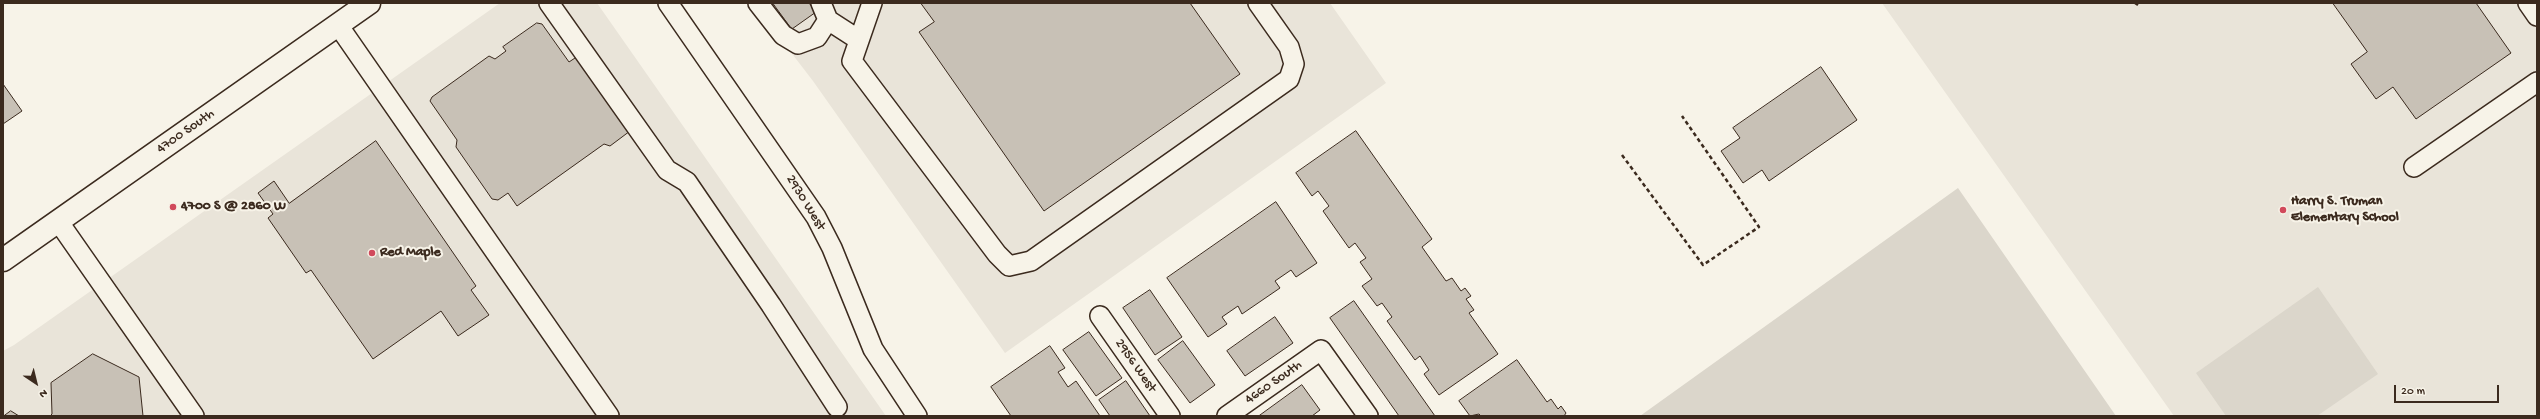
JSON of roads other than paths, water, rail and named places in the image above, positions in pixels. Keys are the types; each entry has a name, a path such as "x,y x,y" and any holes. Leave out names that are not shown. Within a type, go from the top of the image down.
{"main road":[{"name":"4700 South","path":"3,260 369,3"}],"lane":[{"path":"549,3 667,170 687,182 771,305 837,407"},
{"name":"2930 West","path":"668,3 816,217 832,248 873,349 917,416"},
{"path":"758,3 783,35 798,44 817,37 824,12 859,40"},
{"path":"872,3 852,61 997,254 1009,266 1031,261 1289,79 1294,64 1289,47 1258,3"},
{"path":"2528,3 2537,16"},
{"path":"338,25 608,416"},
{"path":"2414,167 2537,82"},
{"path":"58,221 194,416"},
{"name":"2956 West","path":"1100,316 1170,416"},
{"name":"4660 South","path":"1227,416 1321,350 1368,416"}],"place":[{"name":"4700 S @ 2860 W","path":"173,207"},
{"name":"Harry S. Truman Elementary School","path":"2283,210"},
{"name":"Red Maple","path":"372,253"}]}
